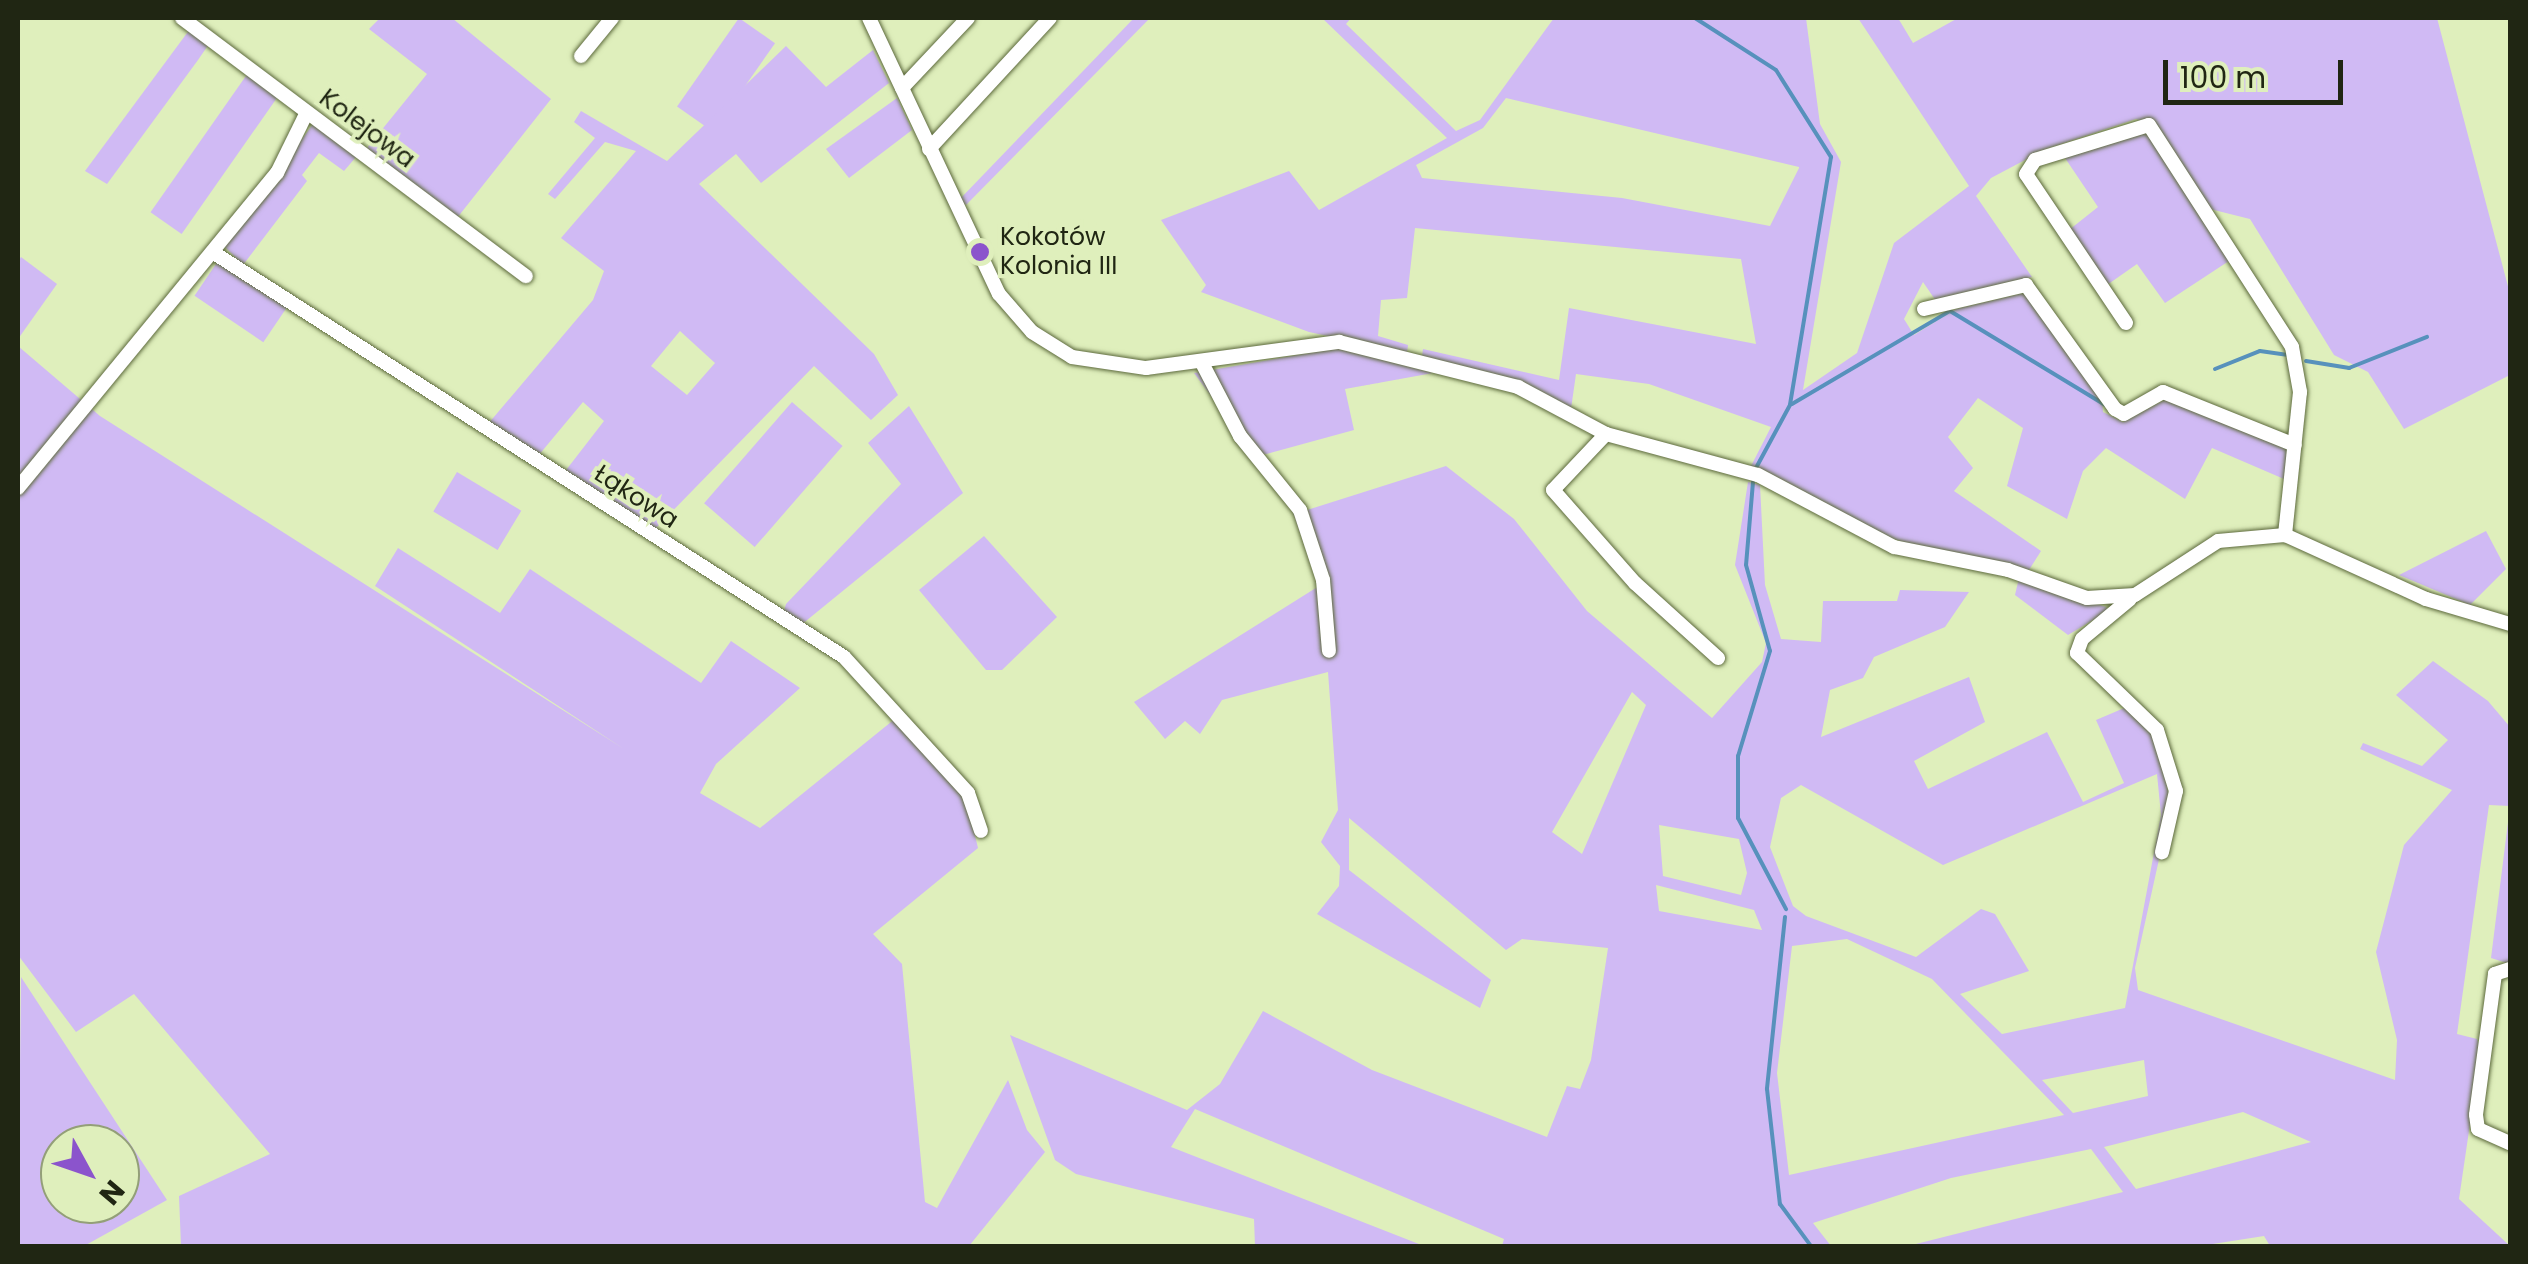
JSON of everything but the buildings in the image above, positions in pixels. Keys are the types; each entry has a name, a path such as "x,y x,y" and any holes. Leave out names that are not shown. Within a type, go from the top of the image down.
{"street":[{"name":"Kolejowa","path":"182,18 305,116 526,276"},
{"path":"581,56 612,18"},
{"path":"902,88 968,18"},
{"path":"929,149 1050,18"},
{"path":"876,21 902,88 991,281 1046,344 1120,367 1200,361 1339,342 1518,387 1606,434 1758,476 1839,522 1920,555 2008,570 2087,598 2135,595"},
{"path":"18,488 292,152 305,116"},
{"path":"2126,323 2026,174 2035,160 2149,125 2292,347 2300,392 2285,535"},
{"name":"Łąkowa","path":"214,252 844,657 968,793 981,831"},
{"path":"1924,309 2026,285 2115,409 2124,414 2164,392 2295,445"},
{"path":"1200,361 1240,436 1300,510 1324,580 1330,651"},
{"path":"1606,434 1552,490 1635,584 1718,658"},
{"path":"2162,852 2176,791 2157,730 2077,653 2082,639 2135,595 2218,542 2285,535 2440,604 2510,624"},
{"path":"2510,969 2495,974 2476,1115 2478,1129 2510,1143"}],"shaded area":[{"path":"380,18 452,18 551,99 457,218 367,148 427,74 369,29"},
{"path":"739,18 775,43 713,132 677,106"},
{"path":"1134,18 1150,18 966,205 959,200"},
{"path":"1322,18 1351,18 1346,24 1456,131 1480,120 1554,18 1806,18 1820,124 1841,162 1803,390 1857,353 1894,243 1969,186 1858,18 1898,18 1913,43 1958,18 2437,18 2510,294 2510,375 2404,429 2368,372 2334,355 2250,219 2206,208 2153,124 2136,119 2046,149 1991,178 1976,196 2032,277 1936,301 1923,282 1904,319 1914,335 1956,309 2028,292 2102,398 2103,412 2123,422 2168,398 2290,449 2284,479 2212,448 2185,499 2106,448 2083,471 2067,519 2007,486 2023,428 1978,398 1948,437 1973,468 1954,491 2041,551 2029,570 1921,548 1868,530 1751,466 1771,427 1649,384 1576,374 1571,409 1521,381 1422,356 1423,349 1559,380 1569,308 1756,344 1741,259 1415,228 1407,298 1381,300 1378,336 1408,345 1407,353 1309,332 1201,292 1206,285 1161,220 1289,171 1319,210 1447,138","holes":["1506,98 1799,167 1770,226 1622,198 1422,178 1416,165 1483,128"]},
{"path":"190,29 209,44 107,184 85,171"},
{"path":"786,46 826,87 873,50 889,83 761,183 736,154 699,184 874,354 898,395 871,420 814,366 653,531 563,474 604,421 583,402 538,456 488,424 593,300 604,271 561,238 636,151 605,142 555,199 548,194 595,138 574,122 581,111 667,161","holes":["680,331 715,363 687,395 651,366"]},
{"path":"248,73 279,95 182,234 150,212"},
{"path":"897,98 912,130 849,178 826,149"},
{"path":"313,124 356,157 344,171 319,153 302,175 307,181 243,265 224,246"},
{"path":"2144,130 2232,259 2165,303 2137,264 2107,285 2069,230 2098,207 2063,155"},
{"path":"21,257 57,284 18,339 18,262"},
{"path":"218,261 287,307 263,342 195,296"},
{"path":"18,346 100,416 624,749 375,586 398,548 500,613 530,569 701,683 731,641 800,688 716,764 700,793 760,828 896,718 966,799 978,848 873,934 902,964 925,1202 937,1208 1008,1080 1027,1130 1045,1152 969,1246 181,1246 179,1196 270,1154 134,994 76,1032 18,955"},
{"path":"1338,348 1433,373 1345,389 1354,430 1259,456 1304,511 1446,466 1514,519 1587,611 1712,718 1762,662 1766,643 1735,565 1748,482 1760,485 1765,585 1781,639 1821,642 1823,601 1897,601 1900,590 1969,592 1945,627 1874,657 1863,678 1830,690 1821,737 1969,677 1985,722 1914,761 1928,789 2047,732 2083,802 2124,783 2096,720 2129,706 2157,742 2171,805 2135,968 2138,990 2395,1080 2397,1040 2376,952 2404,845 2452,790 2360,749 2363,743 2422,766 2448,740 2396,695 2433,661 2488,701 2510,727 2510,806 2489,805 2457,1034 2477,1039 2481,1049 2459,1199 2510,1246 2270,1246 2264,1236 2200,1246 1908,1246 2123,1192 2091,1149 1951,1178 1813,1223 1831,1246 1502,1246 1504,1239 1195,1109 1171,1147 1424,1246 1255,1246 1254,1219 1076,1174 1055,1160 1010,1035 1187,1110 1220,1084 1263,1011 1372,1070 1547,1137 1567,1086 1580,1089 1591,1060 1608,948 1522,939 1506,950 1349,818 1349,870 1491,980 1480,1008 1317,914 1339,886 1340,866 1321,842 1338,810 1328,672 1222,700 1200,734 1185,721 1165,739 1134,702 1319,586 1289,502 1194,373","holes":["1632,692 1646,705 1582,854 1552,832","2157,774 2161,815 2125,1008 2002,1034 1960,994 2029,971 1995,914 1981,909 1916,957 1806,916 1793,906 1770,847 1781,798 1801,785 1943,865","1659,825 1739,839 1747,873 1741,895 1663,876","1656,885 1754,910 1762,930 1659,911","1847,939 1932,979 2064,1115 1789,1175 1777,1073 1792,946","2144,1060 2148,1096 2073,1113 2042,1080","2243,1112 2311,1142 2136,1189 2104,1147"]},
{"path":"792,402 843,446 755,547 704,503"},
{"path":"909,406 963,493 801,625 783,614 786,604 901,484 868,443"},
{"path":"457,472 521,511 498,550 433,511"},
{"path":"2486,531 2506,569 2470,605 2399,575"},
{"path":"984,536 1057,617 1002,670 986,670 919,590"},
{"path":"2019,578 2106,607 2108,611 2068,635 2015,595"},
{"path":"2510,806 2510,964 2491,958"},
{"path":"21,977 117,1124 40,1124 40,1224 124,1224 84,1246 18,1246"},
{"path":"140,1159 167,1200 140,1215"}],"waterway":[{"path":"1695,18 1776,70 1831,157 1790,405 1757,466"},
{"path":"1792,404 1950,311 2105,405"},
{"path":"2306,361 2349,368 2427,337"},
{"path":"2215,369 2260,351 2289,355"},
{"path":"1753,482 1746,565 1770,651 1738,756 1738,818 1786,909"},
{"path":"1785,917 1767,1089 1780,1204 1811,1246"}],"place":[{"name":"Kokotów Kolonia III","path":"980,252"}]}
